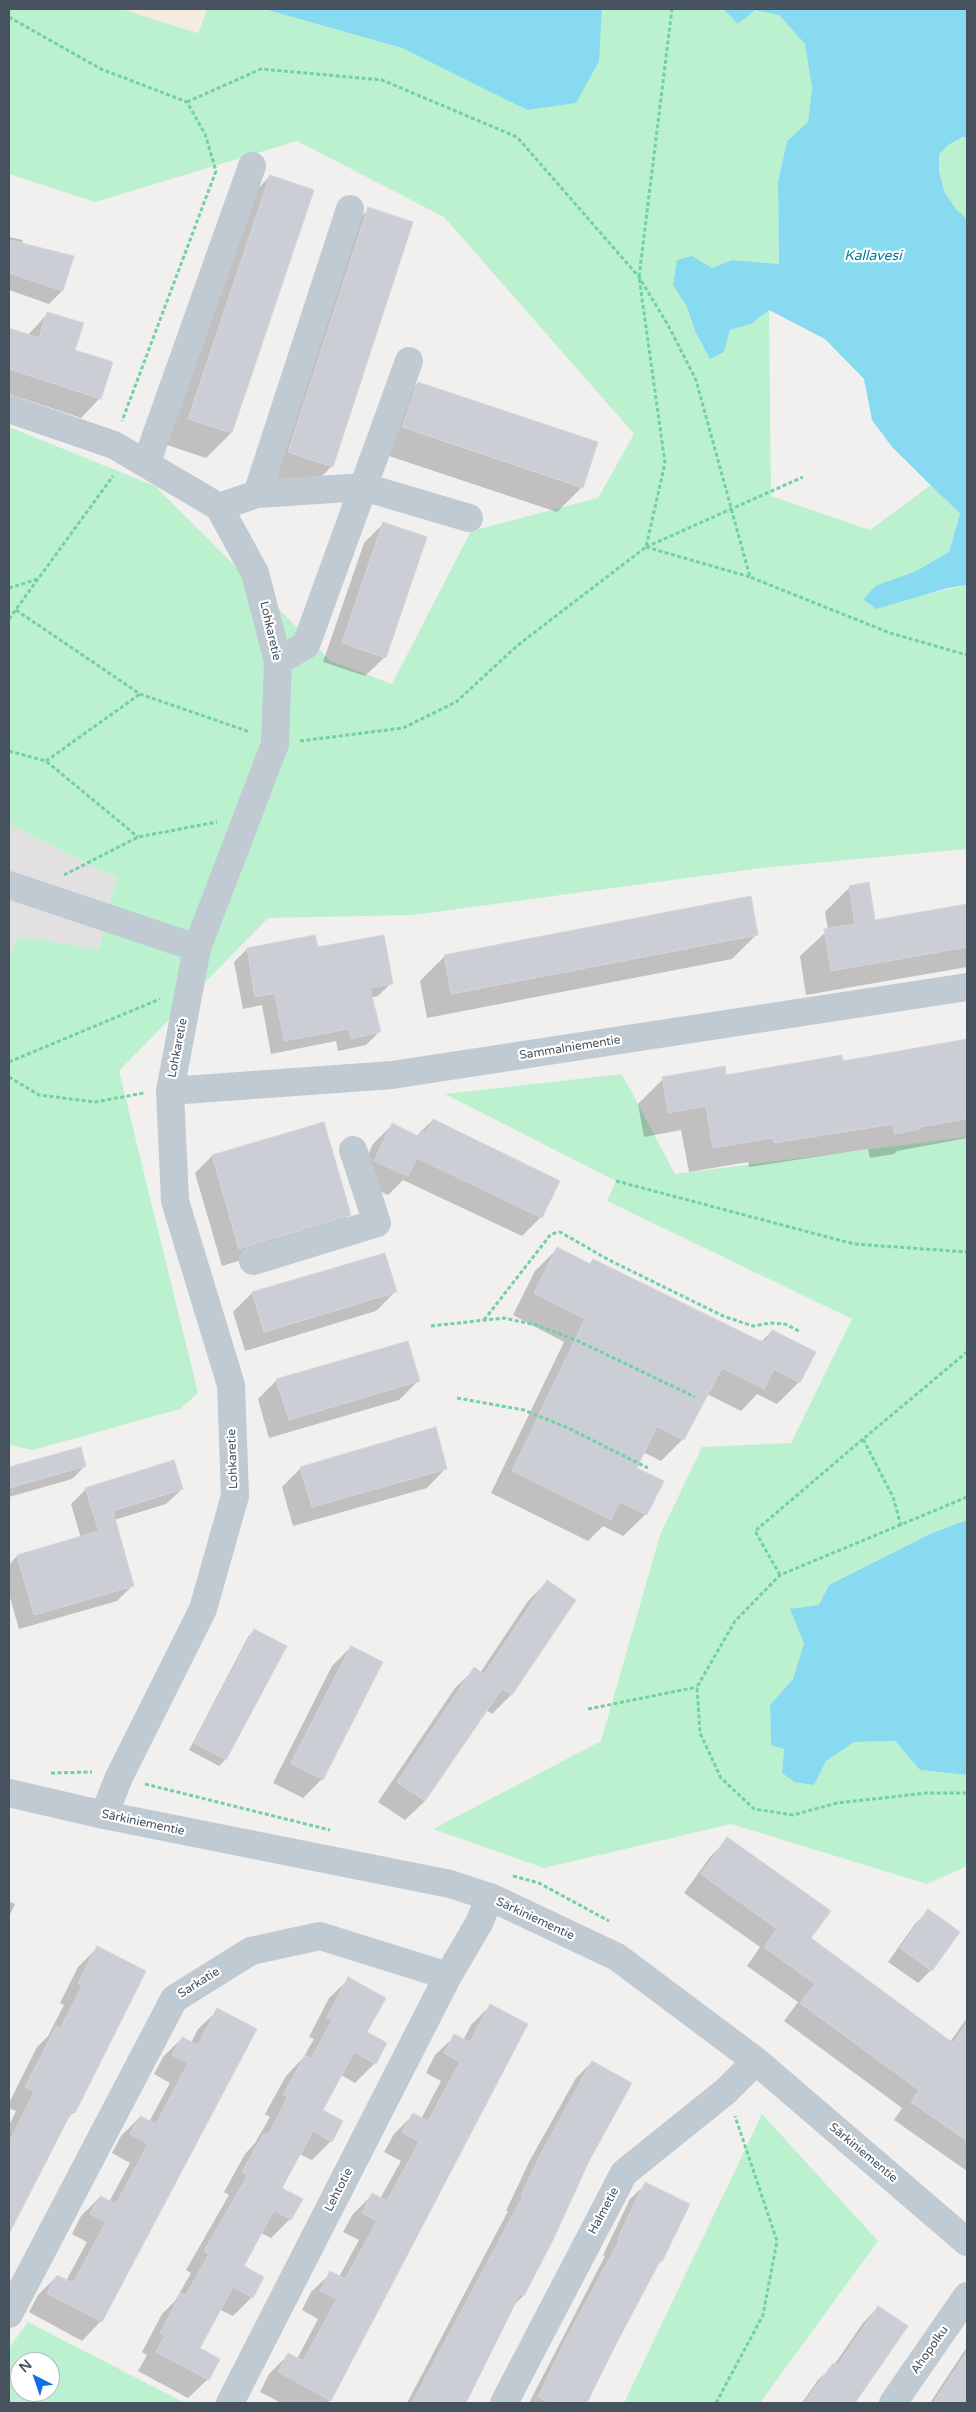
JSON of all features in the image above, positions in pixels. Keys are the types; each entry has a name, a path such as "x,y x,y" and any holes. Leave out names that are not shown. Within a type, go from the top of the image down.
{"street":[{"path":"146,464 252,166"},
{"path":"257,494 350,209"},
{"path":"278,661 306,645 409,361"},
{"path":"9,409 114,445 219,507 257,494 364,487 469,518"},
{"name":"Lohkaretie","path":"104,1815 120,1777 203,1609 235,1496 231,1385 175,1201 170,1091 197,948 275,744 278,661 255,573 219,507"},
{"path":"19,888 197,948"},
{"name":"Sammalniementie","path":"170,1091 392,1076 967,987"},
{"path":"253,1261 377,1222 353,1150"},
{"name":"Särkiniementie","path":"9,1793 104,1815 450,1884 490,1897 617,1957 756,2062 967,2242"},
{"path":"448,1976 480,1924 490,1897"},
{"name":"Sarkatie","path":"9,2314 174,1999 251,1951 320,1936 448,1976"},
{"name":"Lehtotie","path":"230,2403 448,1976"},
{"name":"Halmetie","path":"504,2403 624,2173 726,2091 756,2062"},
{"name":"Ahopolku","path":"893,2403 967,2296"}],"path":[{"path":"646,547 664,464 639,277 672,9"},
{"path":"9,17 100,69 187,102 205,134 216,171 114,445"},
{"path":"187,102 261,69 382,80 516,138 639,277 668,326 696,380 750,577"},
{"path":"9,619 114,473"},
{"path":"16,610 140,694 251,732 275,744 403,728 456,702 518,645 646,547 803,476"},
{"path":"646,547 750,577 890,633 967,655"},
{"path":"9,588 38,578"},
{"path":"46,761 140,694"},
{"path":"9,751 46,761 138,837"},
{"path":"19,888 138,837 221,822"},
{"path":"9,1062 163,998"},
{"path":"9,1077 39,1095 95,1102 150,1092 170,1091"},
{"path":"616,1181 854,1244 967,1252"},
{"path":"484,1320 551,1234 560,1232 609,1260 722,1316 753,1326 770,1323 786,1324 801,1332"},
{"path":"430,1326 504,1318 536,1325 576,1340 695,1396"},
{"path":"780,1575 755,1531 967,1352"},
{"path":"457,1398 524,1410 568,1428 648,1468"},
{"path":"863,1439 893,1497 901,1526"},
{"path":"967,1497 780,1575 736,1621 697,1687 700,1733 721,1778 754,1809 793,1815 837,1803 927,1793 967,1793"},
{"path":"588,1709 697,1687"},
{"path":"50,1773 94,1772"},
{"path":"716,2403 763,2315 777,2241 726,2091"}],"shaded area":[{"path":"9,824 116,878 99,949 19,937 9,956"}],"green space":[{"path":"9,9 122,9 198,33 207,9 264,9 402,48 527,110 602,9 723,9 738,24 755,9 780,15 805,44 812,88 808,122 787,141 778,182 779,264 732,260 673,285 687,307 695,331 724,352 730,330 751,324 769,309 771,496 870,530 931,485 960,515 949,552 914,572 877,585 918,596 967,585 967,849 761,868 413,915 268,918 119,1071 198,1393 180,1409 33,1450 9,1445 9,956 19,937 99,949 116,878 9,824 9,427 155,486 331,661 392,684 471,531 598,498 634,434 444,217 297,141 95,202 9,174"},
{"path":"964,137 967,138 967,219 956,209 945,193 939,172 939,154 950,144"},
{"path":"622,1074 675,1174 967,1137 967,1520 932,1533 829,1585 804,1643 793,1679 770,1705 771,1744 784,1749 782,1773 814,1785 826,1761 853,1742 895,1741 920,1770 967,1775 967,1866 927,1884 731,1824 544,1868 433,1829 601,1741 660,1535 702,1447 791,1443 852,1319 607,1201 616,1181 445,1094"},
{"path":"762,2114 878,2241 760,2403 624,2403"},
{"path":"28,2322 185,2403 9,2403 9,2348"}],"sand":[{"path":"122,9 207,9 198,33"}],"water":[{"path":"264,9 602,9 599,61 576,103 527,110 402,48"},
{"name":"Kallavesi","path":"723,9 967,9 967,138 963,137 950,144 939,154 939,172 945,193 956,209 967,219 967,585 948,588 876,609 863,599 877,585 914,572 949,552 960,514 892,447 872,420 864,379 825,339 769,310 751,324 730,330 724,352 710,359 695,331 687,307 673,285 677,260 692,256 712,268 732,260 779,264 778,182 787,141 808,122 812,88 805,44 779,15 755,10 738,24"},
{"path":"967,1520 967,1775 920,1770 895,1741 854,1742 826,1761 814,1785 795,1782 782,1773 784,1749 771,1745 770,1705 793,1679 804,1643 790,1609 819,1605 829,1585 932,1533"}],"building":[{"path":"270,175 314,190 232,433 188,419"},
{"path":"368,207 413,222 333,467 288,452"},
{"path":"9,240 74,256 63,291 9,273"},
{"path":"47,312 84,323 75,350 113,362 101,399 9,369 9,328 39,338"},
{"path":"418,382 598,442 583,488 402,427"},
{"path":"383,522 427,537 386,658 342,643"},
{"path":"869,882 875,920 967,904 967,947 831,971 824,929 855,924 849,886"},
{"path":"751,896 758,935 451,994 444,955"},
{"path":"315,935 318,947 384,935 393,984 370,988 381,1032 351,1039 349,1029 284,1041 275,993 255,997 247,948"},
{"path":"967,1039 967,1119 920,1127 920,1129 895,1134 893,1124 774,1143 773,1138 713,1148 706,1106 668,1113 662,1077 725,1066 726,1075 842,1055 843,1061"},
{"path":"433,1119 560,1181 542,1218 417,1158 408,1176 374,1161 392,1123 418,1136 421,1130 426,1133"},
{"path":"324,1122 351,1215 239,1249 212,1155"},
{"path":"557,1247 590,1264 593,1259 758,1340 766,1342 772,1330 816,1352 800,1383 774,1369 764,1389 722,1368 684,1440 657,1426 637,1468 664,1481 647,1515 620,1502 611,1520 512,1471 585,1319 534,1293"},
{"path":"385,1253 397,1292 264,1332 252,1292"},
{"path":"408,1341 420,1381 289,1420 276,1379"},
{"path":"436,1427 447,1469 312,1507 300,1467"},
{"path":"81,1447 86,1466 9,1488 9,1467"},
{"path":"174,1460 183,1489 113,1511 134,1586 34,1615 17,1555 99,1531 85,1488"},
{"path":"547,1580 576,1600 512,1695 502,1689 425,1801 397,1782 474,1667 484,1674"},
{"path":"254,1629 287,1646 226,1760 194,1743"},
{"path":"351,1646 383,1662 323,1780 291,1763"},
{"path":"727,1837 831,1911 811,1938 953,2043 967,2023 967,2141 911,2102 919,2090 800,2003 815,1984 764,1947 777,1929 701,1874"},
{"path":"928,1909 960,1932 932,1971 900,1948"},
{"path":"97,1946 146,1971 75,2113 72,2111 9,2234 9,2143 34,2092 25,2087 56,2027 60,2029 82,1986 78,1983"},
{"path":"348,1977 386,1998 367,2032 387,2043 376,2064 354,2052 323,2110 343,2121 332,2142 313,2131 282,2188 303,2199 291,2220 274,2210 244,2266 264,2277 253,2298 233,2287 200,2348 220,2359 209,2380 156,2352 165,2336 160,2333 181,2293 186,2295 209,2254 204,2251 248,2175 242,2172 264,2133 268,2135 288,2097 283,2095 305,2055 311,2059 332,2020 327,2017"},
{"path":"490,2004 528,2024 331,2401 278,2372 288,2353 303,2361 337,2299 320,2291 330,2271 345,2279 377,2221 362,2213 372,2193 387,2201 419,2142 402,2132 413,2113 428,2121 460,2062 444,2053 454,2034 470,2042"},
{"path":"217,2008 257,2029 102,2322 47,2293 57,2275 73,2283 106,2222 90,2214 100,2196 116,2204 148,2144 130,2134 140,2116 156,2124 188,2063 172,2055 182,2037 198,2045"},
{"path":"592,2061 632,2083 589,2161 553,2240 524,2296 520,2294 466,2403 412,2403 523,2196 521,2195 545,2146"},
{"path":"645,2182 690,2204 662,2262 660,2261 587,2403 551,2403 538,2397 563,2345 619,2241 617,2240"},
{"path":"878,2306 908,2326 855,2403 804,2403 833,2363 837,2366"},
{"path":"967,2352 967,2403 933,2403"}]}
